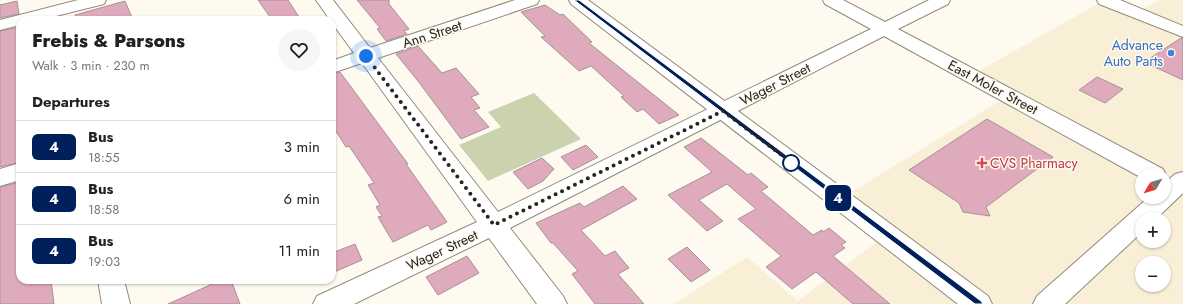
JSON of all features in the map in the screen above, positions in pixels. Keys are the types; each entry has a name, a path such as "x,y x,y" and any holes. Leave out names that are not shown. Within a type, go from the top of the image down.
{"street":[{"path":"35,16 98,0"},
{"path":"324,0 553,304"},
{"name":"Ann Street","path":"336,66 531,0"},
{"path":"577,0 978,304"},
{"name":"East Moler Street","path":"831,0 1172,182"},
{"name":"Wager Street","path":"327,304 494,225 942,0"},
{"path":"1104,0 1183,32"},
{"path":"0,25 16,21"},
{"path":"0,178 16,172"},
{"path":"1046,304 1172,182"},
{"path":"112,284 116,304"}],"shaded area":[{"path":"1159,0 1183,0 1183,304 674,304 747,257 798,301 885,236 839,200 1008,96 970,76 1103,1 1135,13"}],"green space":[{"path":"534,93 581,139 488,181 459,145 501,127 488,112"}],"building":[{"path":"258,0 288,0 298,16 269,16"},
{"path":"357,0 389,0 389,4 409,29 404,31 407,34 386,41 377,29 380,28"},
{"path":"17,1 19,14 0,18 0,5"},
{"path":"125,1 131,16 75,16"},
{"path":"545,5 560,15 563,14 592,42 589,43 679,115 659,124 643,109 637,112 621,97 624,96 591,66 579,71 541,37 545,36 521,12"},
{"path":"16,28 16,163 0,167 0,31"},
{"name":"Advance Auto Parts","path":"1183,38 1183,80 1144,62"},
{"path":"418,46 442,73 456,68 479,94 471,97 480,108 474,110 489,127 461,139 396,54"},
{"path":"340,72 408,164 406,164 447,222 431,230 428,225 393,242 378,217 382,216 376,207 380,205 368,185 374,183 349,146 346,147 336,131 336,73"},
{"path":"1097,77 1123,89 1105,103 1079,90"},
{"name":"CVS Pharmacy","path":"987,119 1053,157 986,207 990,216 963,212 959,203 909,170"},
{"path":"701,138 748,175 751,173 768,187 761,191 813,235 822,230 823,232 829,228 846,242 841,245 845,248 833,256 890,304 853,304 816,272 792,289 766,267 781,256 738,219 756,209 727,184 699,200 723,221 707,231 668,195 712,172 684,147"},
{"path":"586,145 598,157 573,170 561,157"},
{"path":"542,158 554,169 543,181 528,189 513,172"},
{"path":"16,183 16,284 52,284 54,304 0,304 0,187"},
{"path":"623,186 637,199 581,230 605,256 615,251 629,268 618,274 644,304 595,304 572,274 578,271 553,243 551,243 536,223 580,203 584,207"},
{"path":"355,244 362,260 336,271 336,251"},
{"path":"687,247 710,270 691,282 668,259"},
{"path":"467,256 479,273 438,295 426,277"},
{"path":"212,284 232,284 240,304 168,304"}],"bus line":[{"name":"4","path":"577,0 978,304"}],"place":[{"name":"Advance Auto Parts","path":"1171,53"},
{"name":"CVS Pharmacy","path":"982,163"}],"route":[{"path":"366,56 494,225 723,111 795,165 791,163"}]}
